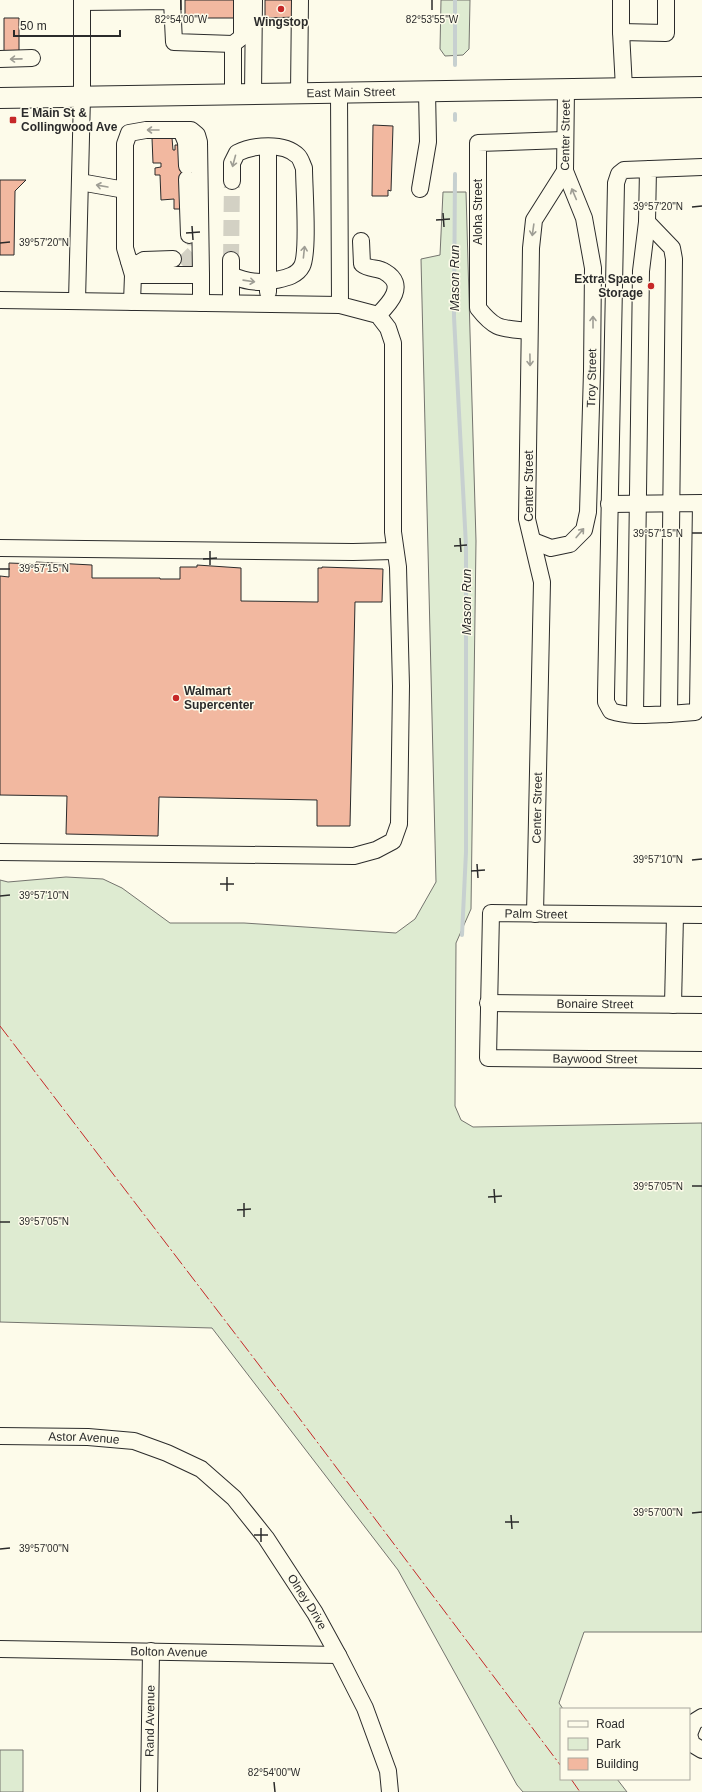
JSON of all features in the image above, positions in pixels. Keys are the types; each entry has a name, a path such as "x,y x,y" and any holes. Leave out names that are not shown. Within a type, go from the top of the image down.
{"main road":[{"name":"East Main Street","path":"0,98 702,87"}],"street":[{"path":"77,301 82,96 82,1 172,1 174,42 233,44 242,37 242,0"},
{"path":"243,94 254,0"},
{"path":"299,93 300,0"},
{"path":"621,0 624,88"},
{"path":"621,32 666,33 666,0"},
{"path":"233,44 243,94"},
{"path":"0,59 32,58"},
{"name":"Center Street","path":"535,914 542,582 528,519 531,248 534,220 565,171 564,140 566,89"},
{"path":"420,189 428,142 427,91"},
{"path":"339,92 340,305"},
{"path":"132,302 133,267 125,248 125,144 129,132 146,130 190,130 197,135 199,142 201,303"},
{"path":"181,130 186,142 191,172 192,236"},
{"name":"Aloha Street","path":"529,331 503,328 489,322 478,308 478,143 564,140"},
{"path":"268,147 268,304"},
{"path":"231,303 231,268 242,280 268,282 291,276 302,267 305,252 304,168 299,157 286,148 246,148 237,152 232,163 232,181"},
{"path":"609,504 701,503 698,707 695,712 635,715 620,714 611,711 606,702 609,504 616,182 618,174 624,170 702,167"},
{"path":"635,715 641,271 647,222 648,169"},
{"name":"Troy Street","path":"533,541 551,548 570,544 584,530 588,512 593,268 584,218 565,171"},
{"path":"80,182 125,190"},
{"path":"647,222 672,248 674,259 669,714"},
{"path":"361,241 362,264 367,268 384,271 394,280 396,289 390,303 378,315"},
{"path":"133,267 172,267 177,262"},
{"path":"133,267 201,274"},
{"path":"0,300 340,305 378,315 388,328 393,343 392,532 394,551 398,567 401,686 399,824 393,841 376,850 354,856 0,852"},
{"path":"0,548 353,552 394,551"},
{"name":"Palm Street","path":"488,1058 491,913 702,915"},
{"path":"673,1005 675,915"},
{"name":"Bonaire Street","path":"488,1003 702,1005"},
{"name":"Baywood Street","path":"488,1058 702,1060"},
{"name":"Astor Avenue","path":"0,1436 88,1437 134,1441 167,1453"},
{"name":"Olney Drive","path":"167,1453 201,1469 234,1498 266,1538 315,1613 365,1708 388,1771 390,1792"},
{"name":"Bolton Avenue","path":"0,1649 338,1655"},
{"name":"Rand Avenue","path":"149,1792 151,1651"},
{"path":"690,1732 694,1722 702,1717"},
{"path":"690,1737 692,1744 702,1750"}],"green space":[{"path":"441,0 470,0 469,49 463,55 445,56 440,49"},
{"path":"443,192 466,192 476,541 471,909 456,943 455,1106 461,1120 473,1127 702,1123 702,1632 584,1632 559,1703 562,1708 560,1708 560,1780 618,1780 627,1792 523,1792 517,1785 398,1570 212,1328 0,1322 0,880 8,882 66,877 103,879 122,888 170,923 244,923 396,933 415,919 436,882 421,259 440,255"},
{"path":"0,1750 23,1750 23,1792 0,1792"}],"building":[{"path":"185,0 238,0 238,18 185,18"},
{"name":"Wingstop","path":"265,0 298,0 298,17 265,18"},
{"path":"4,18 19,18 19,51 4,51"},
{"path":"373,125 393,126 391,191 388,190 388,196 372,196"},
{"path":"152,138 172,138 173,150 175,150 175,145 182,145 197,179 182,209 174,209 174,199 161,200 160,175 155,175 155,168 161,167 161,163 153,163"},
{"path":"0,180 26,180 15,191 14,255 0,255"},
{"name":"Walmart Supercenter","path":"36,562 92,565 92,578 180,579 180,567 197,567 197,565 241,568 241,601 318,602 318,568 383,569 382,602 355,602 350,826 317,826 317,800 159,797 158,836 66,834 67,796 0,795 0,576 9,577 9,563 36,564"}],"waterway":[{"name":"Mason Run","path":"455,0 455,65"},
{"name":"Mason Run","path":"455,114 455,120"},
{"name":"Mason Run","path":"455,174 454,317 466,546 466,852 462,935"}],"tunnel":[{"path":"231,260 232,181"},
{"path":"182,265 194,253 196,236"}],"power":[{"path":"0,1026 272,1382 560,1765"},
{"path":"572,1780 580,1792"}],"place":[{"name":"Wingstop","path":"281,9"},
{"name":"E Main St & Collingwood Ave","path":"13,120"},
{"name":"Extra Space Storage","path":"651,286"},
{"name":"Walmart Supercenter","path":"176,698"}]}
